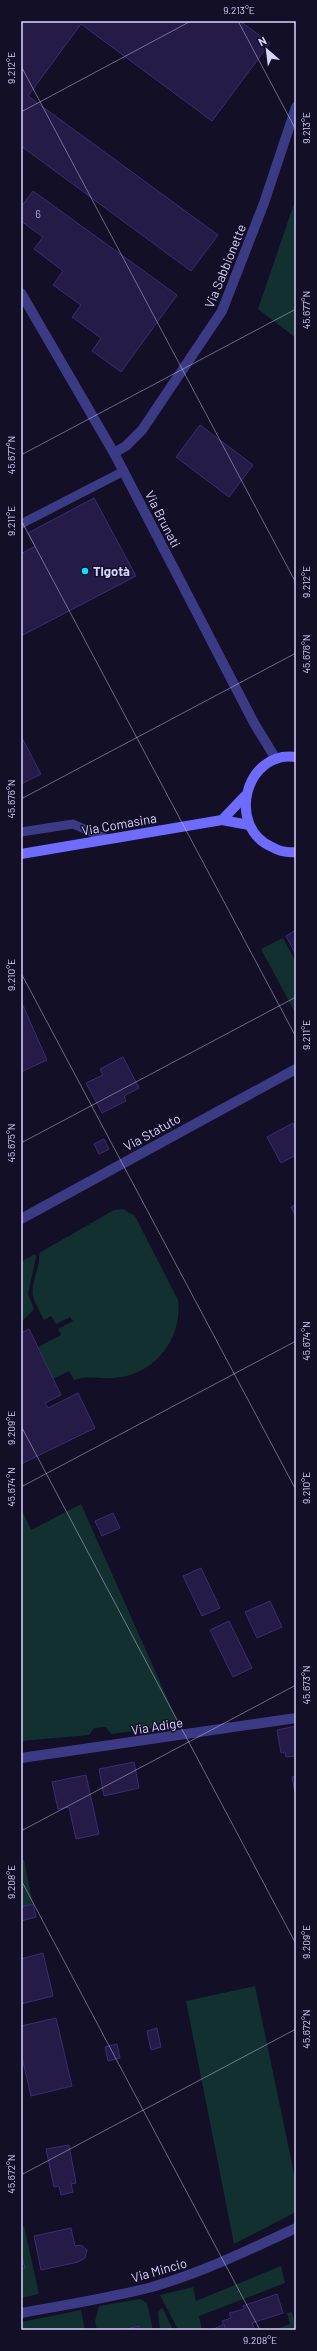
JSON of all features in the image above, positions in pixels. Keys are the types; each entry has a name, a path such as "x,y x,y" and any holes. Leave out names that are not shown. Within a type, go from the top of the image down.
{"main road":[{"path":"295,853 279,851 267,845 256,836 249,825 245,811 245,796 251,780 261,768 276,759 296,757"},
{"path":"222,820 245,796"},
{"name":"Via Comasina","path":"21,854 222,820 249,825"}],"street":[{"name":"Via Sabbionette","path":"114,453 126,446 142,430 222,311 264,203 296,107"},
{"name":"Via Brunati","path":"21,293 124,471 254,723 276,759"},
{"name":"Via Statuto","path":"21,1219 296,1069"},
{"name":"Via Adige","path":"21,1758 296,1718"},
{"name":"Via Mincio","path":"21,2313 160,2284 233,2258 296,2228"}],"lane":[{"path":"21,524 124,471"},
{"path":"21,832 73,824 107,839"}],"green space":[{"path":"296,198 296,338 258,309"},
{"path":"283,938 296,962 296,1014 261,949"},
{"path":"123,1209 135,1216 178,1300 176,1328 163,1353 153,1363 128,1376 113,1378 89,1377 74,1380 69,1371 53,1379 38,1347 61,1335 58,1329 73,1321 70,1317 56,1324 51,1316 44,1320 38,1308 32,1291 39,1253 114,1210"},
{"path":"35,1254 36,1257 28,1294 34,1309 22,1321 21,1325 21,1262"},
{"path":"81,1504 179,1725 111,1734 106,1727 94,1728 89,1735 21,1741 21,1508 31,1530"},
{"path":"21,1860 24,1860 33,1904 21,1907"},
{"path":"255,1986 296,2183 296,2212 234,2244 186,2001"},
{"path":"24,2226 39,2294 21,2298 21,2269 25,2268 21,2253 21,2227"},
{"path":"281,2266 285,2283 199,2316 202,2330 178,2330 160,2295 193,2287 196,2301"},
{"path":"140,2299 147,2303 153,2330 139,2330 138,2326 124,2330 97,2330 95,2321 99,2306"},
{"path":"161,2308 163,2309 173,2330 160,2330 158,2313"},
{"path":"81,2310 85,2330 21,2330 21,2322"},
{"path":"292,2312 296,2330 274,2330 290,2324 287,2313"}],"building":[{"path":"21,21 240,21 270,43 212,121 81,24 28,96 218,235 191,271 21,146"},
{"path":"33,191 177,295 121,372 92,351 101,338 72,317 81,305 53,285 63,271 34,249 43,237 21,221 21,207"},
{"path":"200,425 253,465 229,497 176,457"},
{"path":"94,498 136,576 21,636 21,554 35,546 28,533"},
{"path":"21,736 41,774 21,784"},
{"path":"296,930 296,955 286,936"},
{"path":"21,1001 47,1060 21,1072"},
{"path":"123,1057 139,1088 124,1096 126,1101 102,1113 86,1083 103,1075 100,1069"},
{"path":"293,1123 294,1127 296,1126 296,1155 281,1163 267,1137"},
{"path":"104,1139 109,1149 99,1154 94,1144"},
{"path":"296,1204 296,1217 291,1207"},
{"path":"29,1329 61,1395 45,1403 48,1408 78,1393 95,1428 21,1464 21,1333"},
{"path":"113,1513 120,1528 102,1536 95,1521"},
{"path":"201,1568 220,1608 202,1616 183,1576"},
{"path":"270,1601 282,1627 257,1638 245,1612"},
{"path":"229,1621 252,1668 233,1677 210,1630"},
{"path":"296,1726 296,1756 286,1757 285,1752 281,1753 277,1730"},
{"path":"134,1762 139,1788 104,1796 99,1769"},
{"path":"86,1775 99,1834 76,1839 69,1807 58,1809 52,1782"},
{"path":"296,1776 296,1792 295,1793 292,1777"},
{"path":"33,1904 36,1917 21,1921 21,1907"},
{"path":"43,1953 53,1996 21,2004 21,1959"},
{"path":"56,2018 72,2086 31,2096 21,2053 21,2026"},
{"path":"157,2028 161,2047 151,2050 147,2031"},
{"path":"117,2044 120,2058 108,2061 105,2047"},
{"path":"69,2145 76,2183 71,2184 73,2192 61,2195 59,2186 54,2187 46,2149"},
{"path":"71,2228 75,2246 81,2245 87,2250 85,2258 78,2262 41,2270 34,2236"},
{"path":"21,2253 25,2268 21,2269"},
{"path":"277,2294 283,2313 252,2323 255,2330 226,2330 222,2321 231,2318 229,2313 244,2309 243,2306"},
{"path":"224,2324 226,2330 210,2330 214,2329"},
{"path":"138,2326 139,2330 124,2330"}],"place":[{"name":"Tigotà","path":"85,571"}]}
